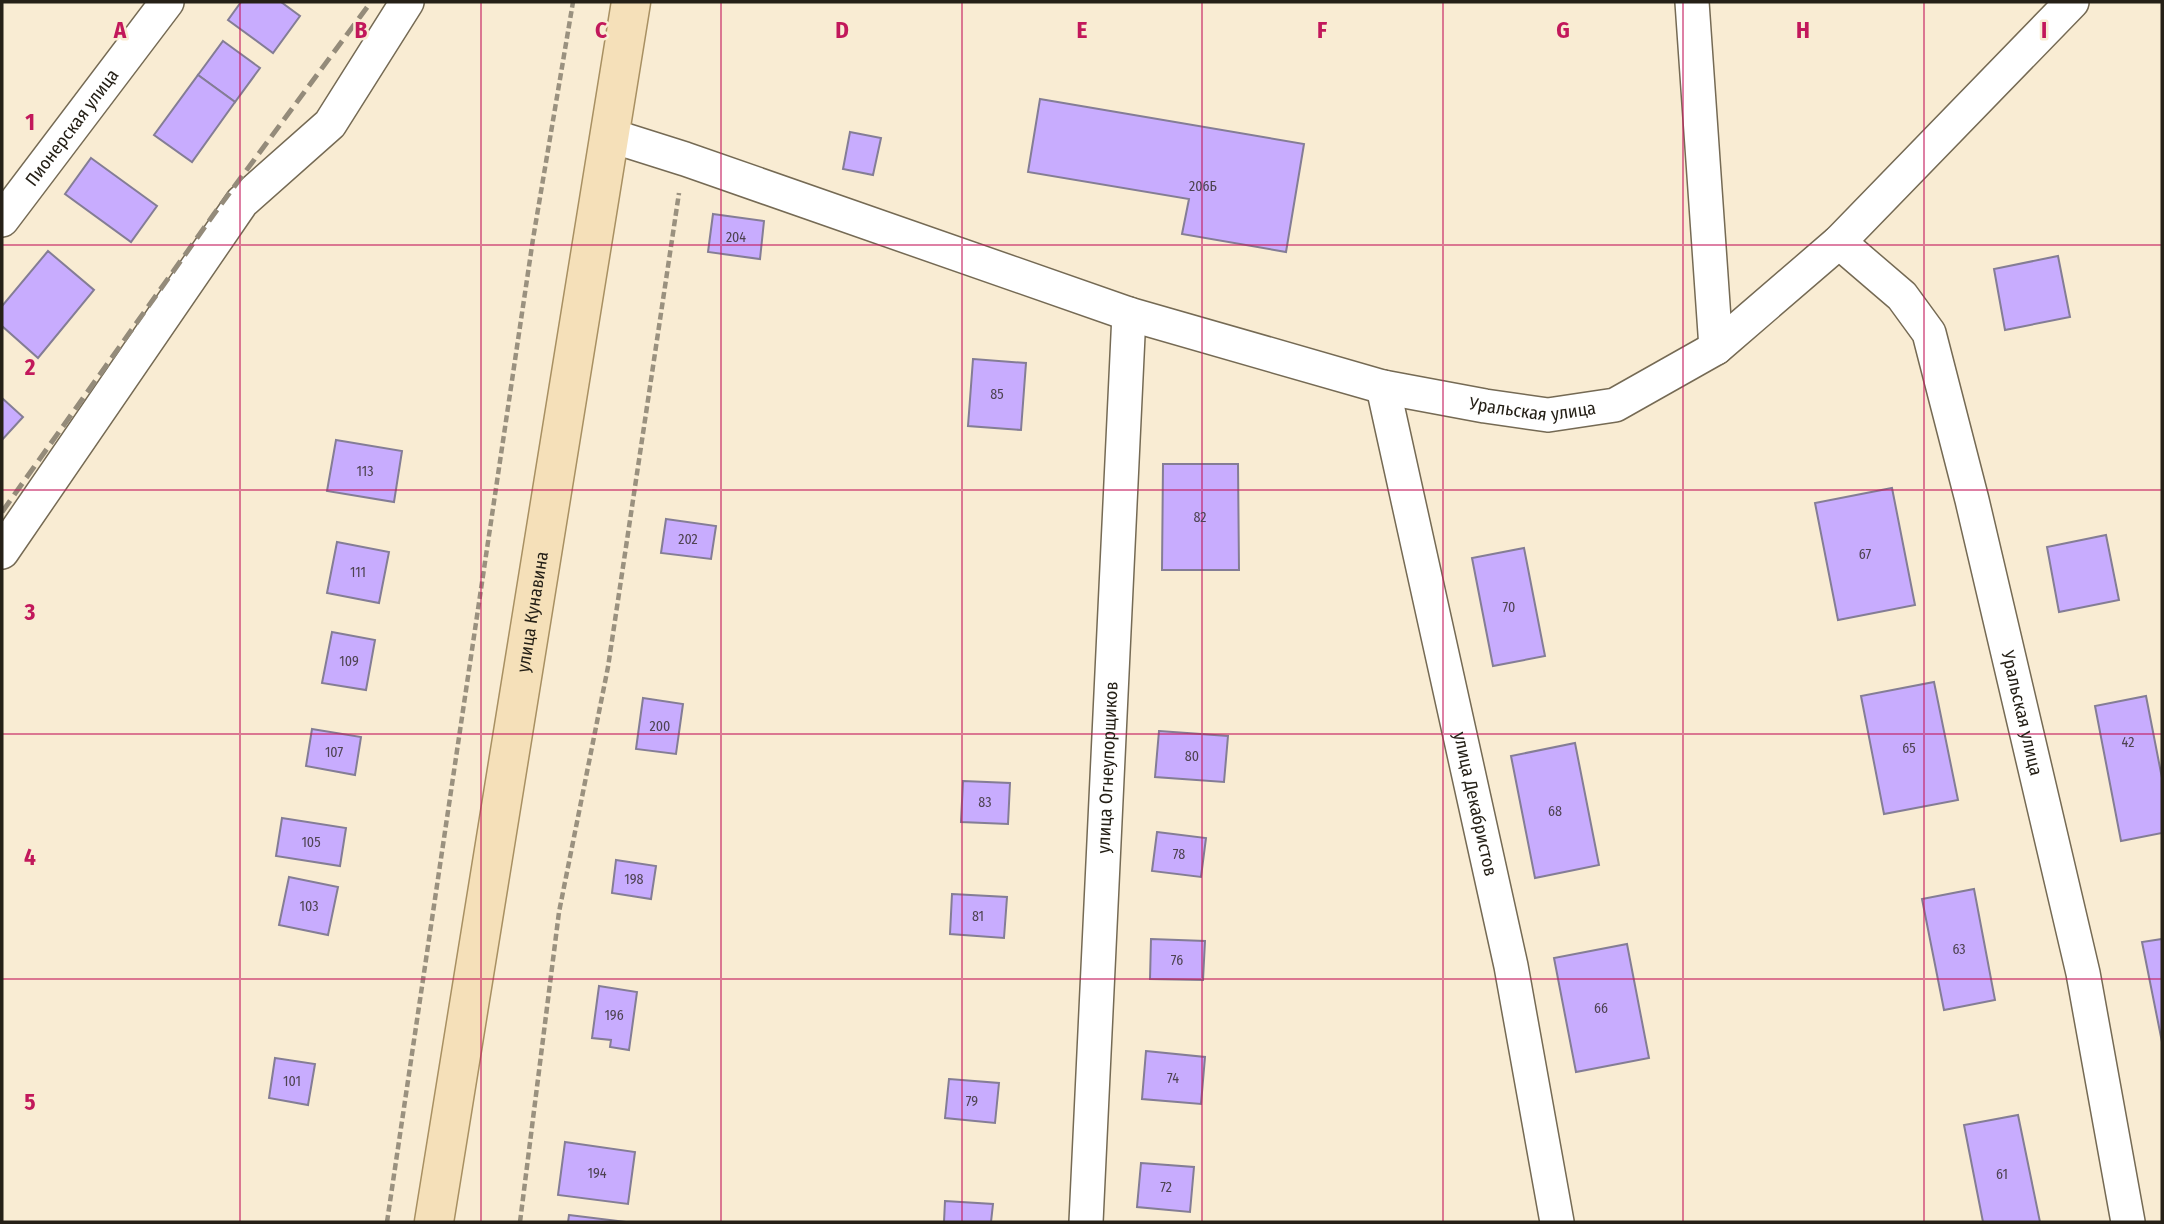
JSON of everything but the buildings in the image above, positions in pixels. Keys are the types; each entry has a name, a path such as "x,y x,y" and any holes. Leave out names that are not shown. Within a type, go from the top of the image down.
{"main road":[{"name":"улица Кунавина","path":"434,1222 631,2"}],"street":[{"name":"Пионерская улица","path":"2,220 167,2"},
{"path":"2,552 242,201 330,124 407,2"},
{"path":"1692,2 1716,348"},
{"name":"Уральская улица","path":"609,135 1129,314 1383,387 1548,415 1615,405 1716,348 1839,242 2072,2"},
{"name":"Уральская улица","path":"1839,242 1902,296 1928,333 1972,500 2083,972 2128,1222"},
{"name":"улица Огнеупорщиков","path":"1086,1222 1129,314"},
{"name":"улица Декабристов","path":"1383,387 1511,966 1557,1222"}],"path":[{"path":"387,1222 531,253 573,2"},
{"path":"520,1222 559,912 608,667 685,159"}],"railway":[{"path":"2,512 214,214 371,2"}]}
